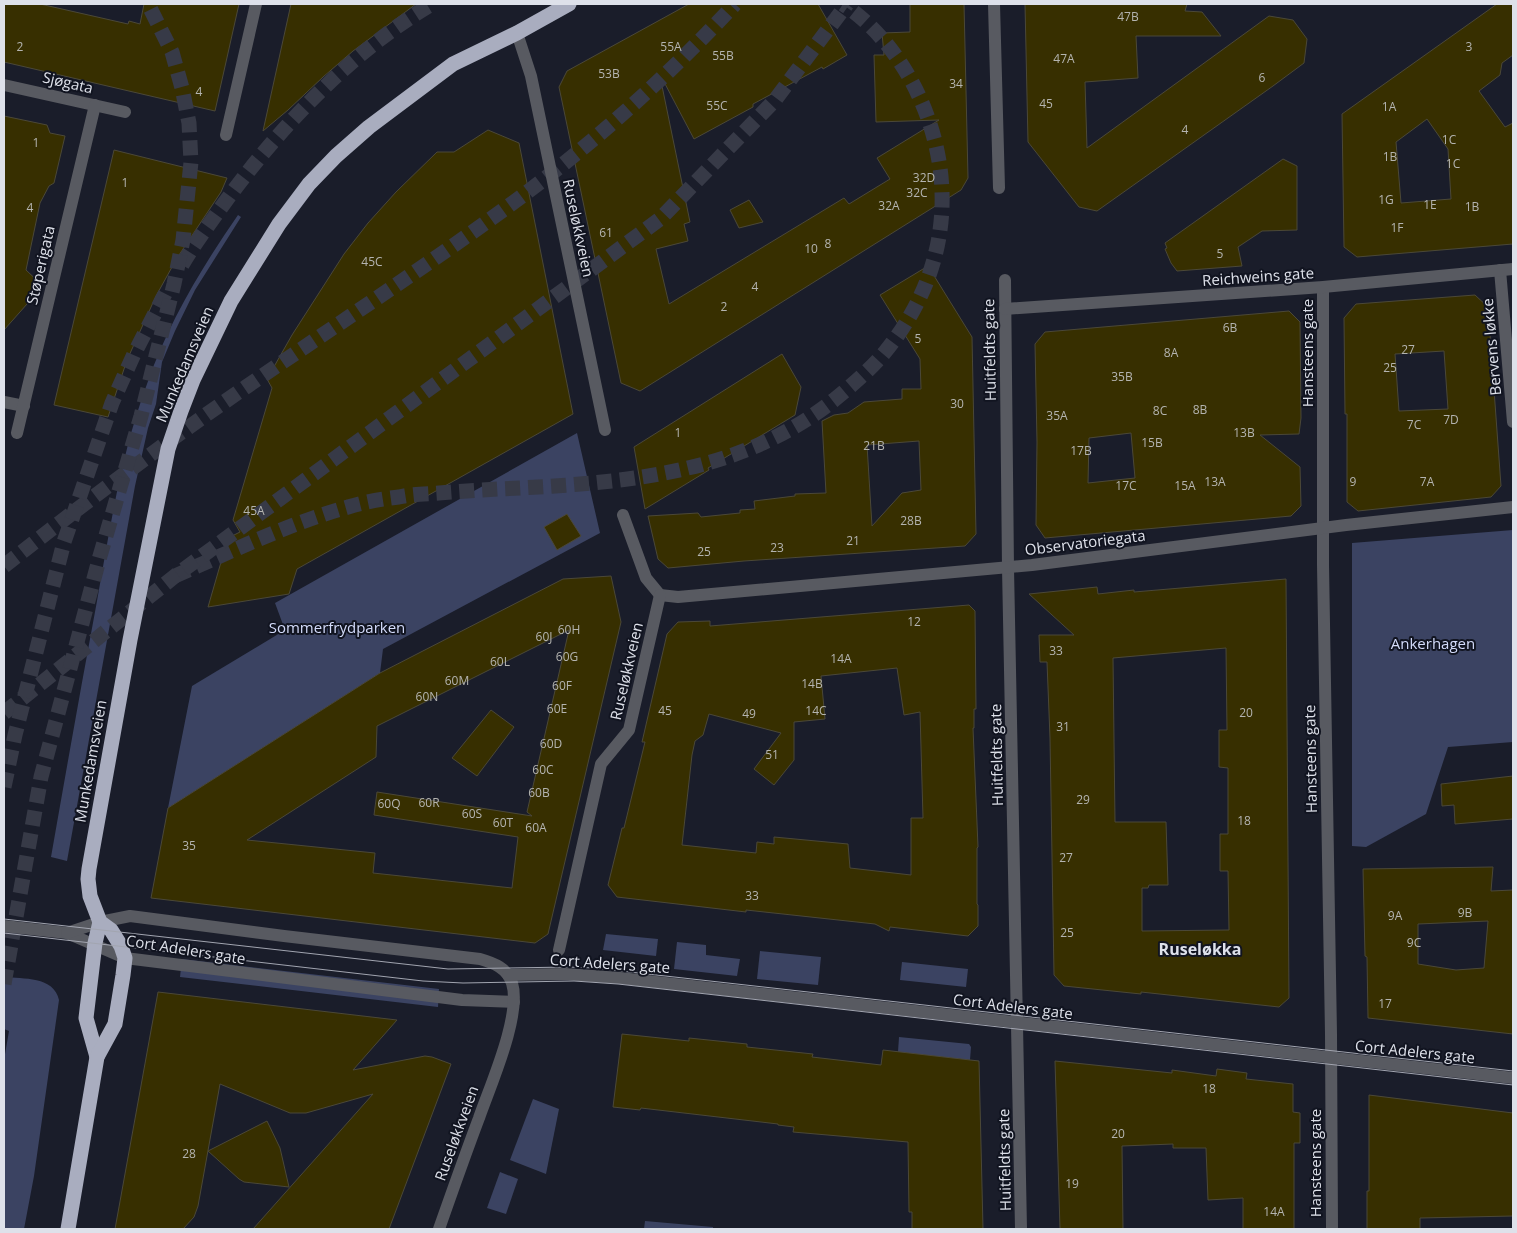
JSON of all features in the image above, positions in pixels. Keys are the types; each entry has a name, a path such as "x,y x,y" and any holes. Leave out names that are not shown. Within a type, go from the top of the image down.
{"highway":[{"name":"Munkedamsveien","path":"125,958 121,946 111,930 100,922 90,896 88,879 131,630 168,449 180,411 213,336 231,301 279,224 309,184 336,156 369,127 453,64 517,33 569,4"},
{"path":"97,1057 86,1018 95,945 100,922"},
{"path":"68,1229 97,1057 115,1024 124,975 125,958"}],"street":[{"path":"226,135 256,4"},
{"path":"994,4 1000,188"},
{"name":"Ruseløkkveien","path":"517,33 531,76 605,430"},
{"name":"Sjøgata","path":"4,84 125,112"},
{"name":"Støperigata","path":"17,433 95,105"},
{"name":"Reichweins gate","path":"1005,309 1323,287 1507,269"},
{"name":"Bervens løkke","path":"1507,269 1513,422"},
{"name":"Huitfeldts gate","path":"1005,280 1008,568 1021,1229"},
{"name":"Hansteens gate","path":"1323,287 1322,528 1332,1229"},
{"path":"4,402 24,406"},
{"name":"Observatoriegata","path":"660,595 678,597 1008,568 1346,525 1513,508"},
{"path":"624,515 646,578 660,595"},
{"name":"Ruseløkkveien","path":"559,950 601,764 630,730 660,595"},
{"name":"Cort Adelers gate","path":"67,933 100,922 130,916 284,936 464,956 492,962 502,968 508,975 565,974 612,977 1513,1078"},
{"path":"4,926 67,933"},
{"name":"Cort Adelers gate","path":"67,933 125,958 453,999 514,1002"},
{"path":"508,975 514,993 514,1002"},
{"name":"Ruseløkkveien","path":"438,1229 504,1047 514,1002"}],"green space":[{"path":"238,215 241,217 195,290 162,362 156,404 148,428 135,486 67,861 51,857 112,519 130,437 155,361 165,339 199,275"},
{"name":"Sommerfrydparken","path":"577,433 600,533 383,649 380,673 168,808 192,686 285,630 275,603"},
{"name":"Ankerhagen","path":"1513,530 1513,742 1448,747 1426,814 1366,847 1352,846 1352,543"},
{"path":"606,934 658,939 656,956 603,950"},
{"path":"677,942 706,945 706,955 740,959 737,976 674,969"},
{"path":"760,951 821,957 818,985 757,979"},
{"path":"182,959 439,989 438,1007 180,977"},
{"path":"902,962 968,969 966,987 900,980"},
{"path":"4,977 37,980 51,987 56,992 59,1000 34,1176 24,1229 4,1229 4,1060 9,1031 4,1029"},
{"path":"899,1037 969,1044 971,1047 970,1060 898,1052"},
{"path":"533,1099 559,1109 546,1174 510,1160"},
{"path":"500,1172 518,1179 506,1214 487,1208"},
{"path":"645,1221 713,1227 713,1229 644,1229"}],"building":[{"path":"4,4 40,4 128,24 129,21 140,24 144,4 239,4 215,111 4,62"},
{"path":"291,4 416,4 353,51 263,131"},
{"path":"689,4 818,4 847,55 753,104 753,107 694,139 663,80 661,81 690,222 684,224 688,241 656,249 669,304 844,198 849,204 890,179 877,158 939,120 876,122 874,55 884,55 882,33 910,32 910,4 964,4 968,178 961,190 640,391 621,383 559,87 567,71"},
{"path":"1025,4 1187,4 1185,11 1202,12 1221,36 1136,36 1138,78 1085,82 1087,148 1269,16 1293,20 1307,39 1304,63 1097,211 1079,207 1028,142"},
{"path":"1497,4 1513,4 1513,55 1502,63 1500,75 1479,91 1505,127 1513,123 1513,244 1357,257 1344,247 1342,114","holes":["1427,119 1448,149 1451,199 1401,203 1396,142"]},
{"path":"4,116 47,125 50,133 65,136 54,183 49,186 40,203 26,270 43,286 4,330"},
{"path":"488,130 519,143 573,414 297,569 289,594 208,607 228,538 240,532 233,520 272,388 267,379 292,335 344,254 368,223 396,192 437,152 454,152"},
{"path":"114,150 227,178 221,192 177,258 156,296 127,360 108,417 54,405"},
{"path":"1283,159 1297,166 1297,230 1262,231 1238,247 1242,266 1177,271 1165,249 1167,248 1165,243"},
{"path":"749,200 763,222 739,228 730,210"},
{"path":"928,266 972,337 976,534 965,546 668,568 658,559 648,516 698,513 701,517 740,513 740,510 755,509 754,501 795,496 795,494 826,493 822,421 834,415 848,413 864,402 902,399 902,389 921,389 920,359 880,295","holes":["919,441 921,490 902,493 872,526 867,445"]},
{"path":"1475,295 1488,307 1501,486 1491,497 1358,511 1347,502 1344,318 1356,304","holes":["1444,351 1448,409 1399,411 1395,354"]},
{"path":"1289,311 1300,322 1301,418 1299,434 1260,435 1300,467 1301,506 1291,516 1045,538 1036,525 1035,344 1045,332","holes":["1131,433 1135,478 1088,483 1089,438"]},
{"path":"782,354 801,387 795,415 645,509 634,447"},
{"path":"567,514 581,536 557,550 544,527"},
{"path":"611,576 621,622 548,934 535,943 151,898 168,808 380,673 563,579","holes":["569,630 527,812 532,816 377,792 374,815 518,837 512,888 373,873 375,853 247,840 376,757 377,726"]},
{"path":"1286,579 1289,998 1279,1007 1141,992 1141,994 1064,986 1054,975 1047,662 1040,662 1039,635 1074,635 1029,594 1097,587 1098,594 1134,590 1134,592","holes":["1226,648 1227,730 1219,730 1219,767 1228,768 1228,834 1220,834 1220,871 1228,871 1229,930 1142,931 1142,888 1148,888 1149,885 1168,885 1166,822 1115,822 1113,658"]},
{"path":"969,605 975,611 976,709 974,709 973,728 978,847 978,926 968,936 890,927 889,931 875,924 617,897 608,885 645,742 642,742 667,634 678,622 710,621 710,626","holes":["897,668 904,715 920,712 923,818 911,818 911,875 850,868 848,844 774,837 774,844 757,842 756,853 682,845 692,755 695,741 703,735 709,714 781,733 754,769 774,785 794,760 794,722 825,719 821,676"]},
{"path":"491,710 514,727 477,776 452,758"},
{"path":"1513,776 1513,819 1455,824 1454,805 1442,806 1441,784"},
{"path":"1493,867 1491,891 1513,890 1513,1034 1368,1018 1363,869","holes":["1488,921 1484,968 1456,970 1418,964 1418,924"]},
{"path":"158,992 397,1020 353,1070 425,1056 451,1064 389,1229 253,1229 373,1094 306,1113 290,1113 220,1084 198,1206 194,1217 183,1229 115,1229"},
{"path":"622,1034 689,1041 689,1038 747,1044 747,1047 813,1054 812,1057 881,1065 883,1050 979,1061 983,1229 912,1229 912,1212 909,1212 908,1142 793,1132 794,1127 778,1124 641,1108 640,1110 613,1107"},
{"path":"1055,1061 1172,1073 1172,1070 1216,1076 1217,1069 1247,1073 1246,1079 1293,1084 1293,1112 1300,1113 1300,1143 1294,1143 1294,1229 1243,1229 1243,1198 1208,1200 1206,1148 1173,1148 1173,1144 1122,1146 1123,1229 1060,1229"},
{"path":"1369,1095 1513,1113 1513,1216 1420,1218 1420,1229 1367,1229"},
{"path":"267,1121 280,1148 289,1187 244,1182 208,1151"}],"tunnel":[{"path":"4,984 41,777 100,556 141,416 183,240 191,162 189,123 172,52 148,4"},
{"path":"182,265 242,180 290,123 343,70 401,24 432,4"},
{"path":"4,566 184,430 448,249 544,180 657,83 735,4"},
{"path":"175,576 282,530 367,502 414,495 604,482 645,477 685,469 724,458 762,443 799,424 847,389 885,352 898,335 920,297 935,257 942,214 942,192 940,165 934,138 926,112 914,86 884,40 843,4"},
{"path":"4,713 175,576 660,219 775,100 847,4"},
{"path":"4,787 15,735 64,542 112,403 134,354 167,290"}],"tram line":[{"path":"4,919 448,969 594,968 1513,1071"},
{"path":"4,933 423,981 463,983 574,981 618,984 1513,1085"}],"district":[{"name":"Ruseløkka","path":"1200,949"}]}
